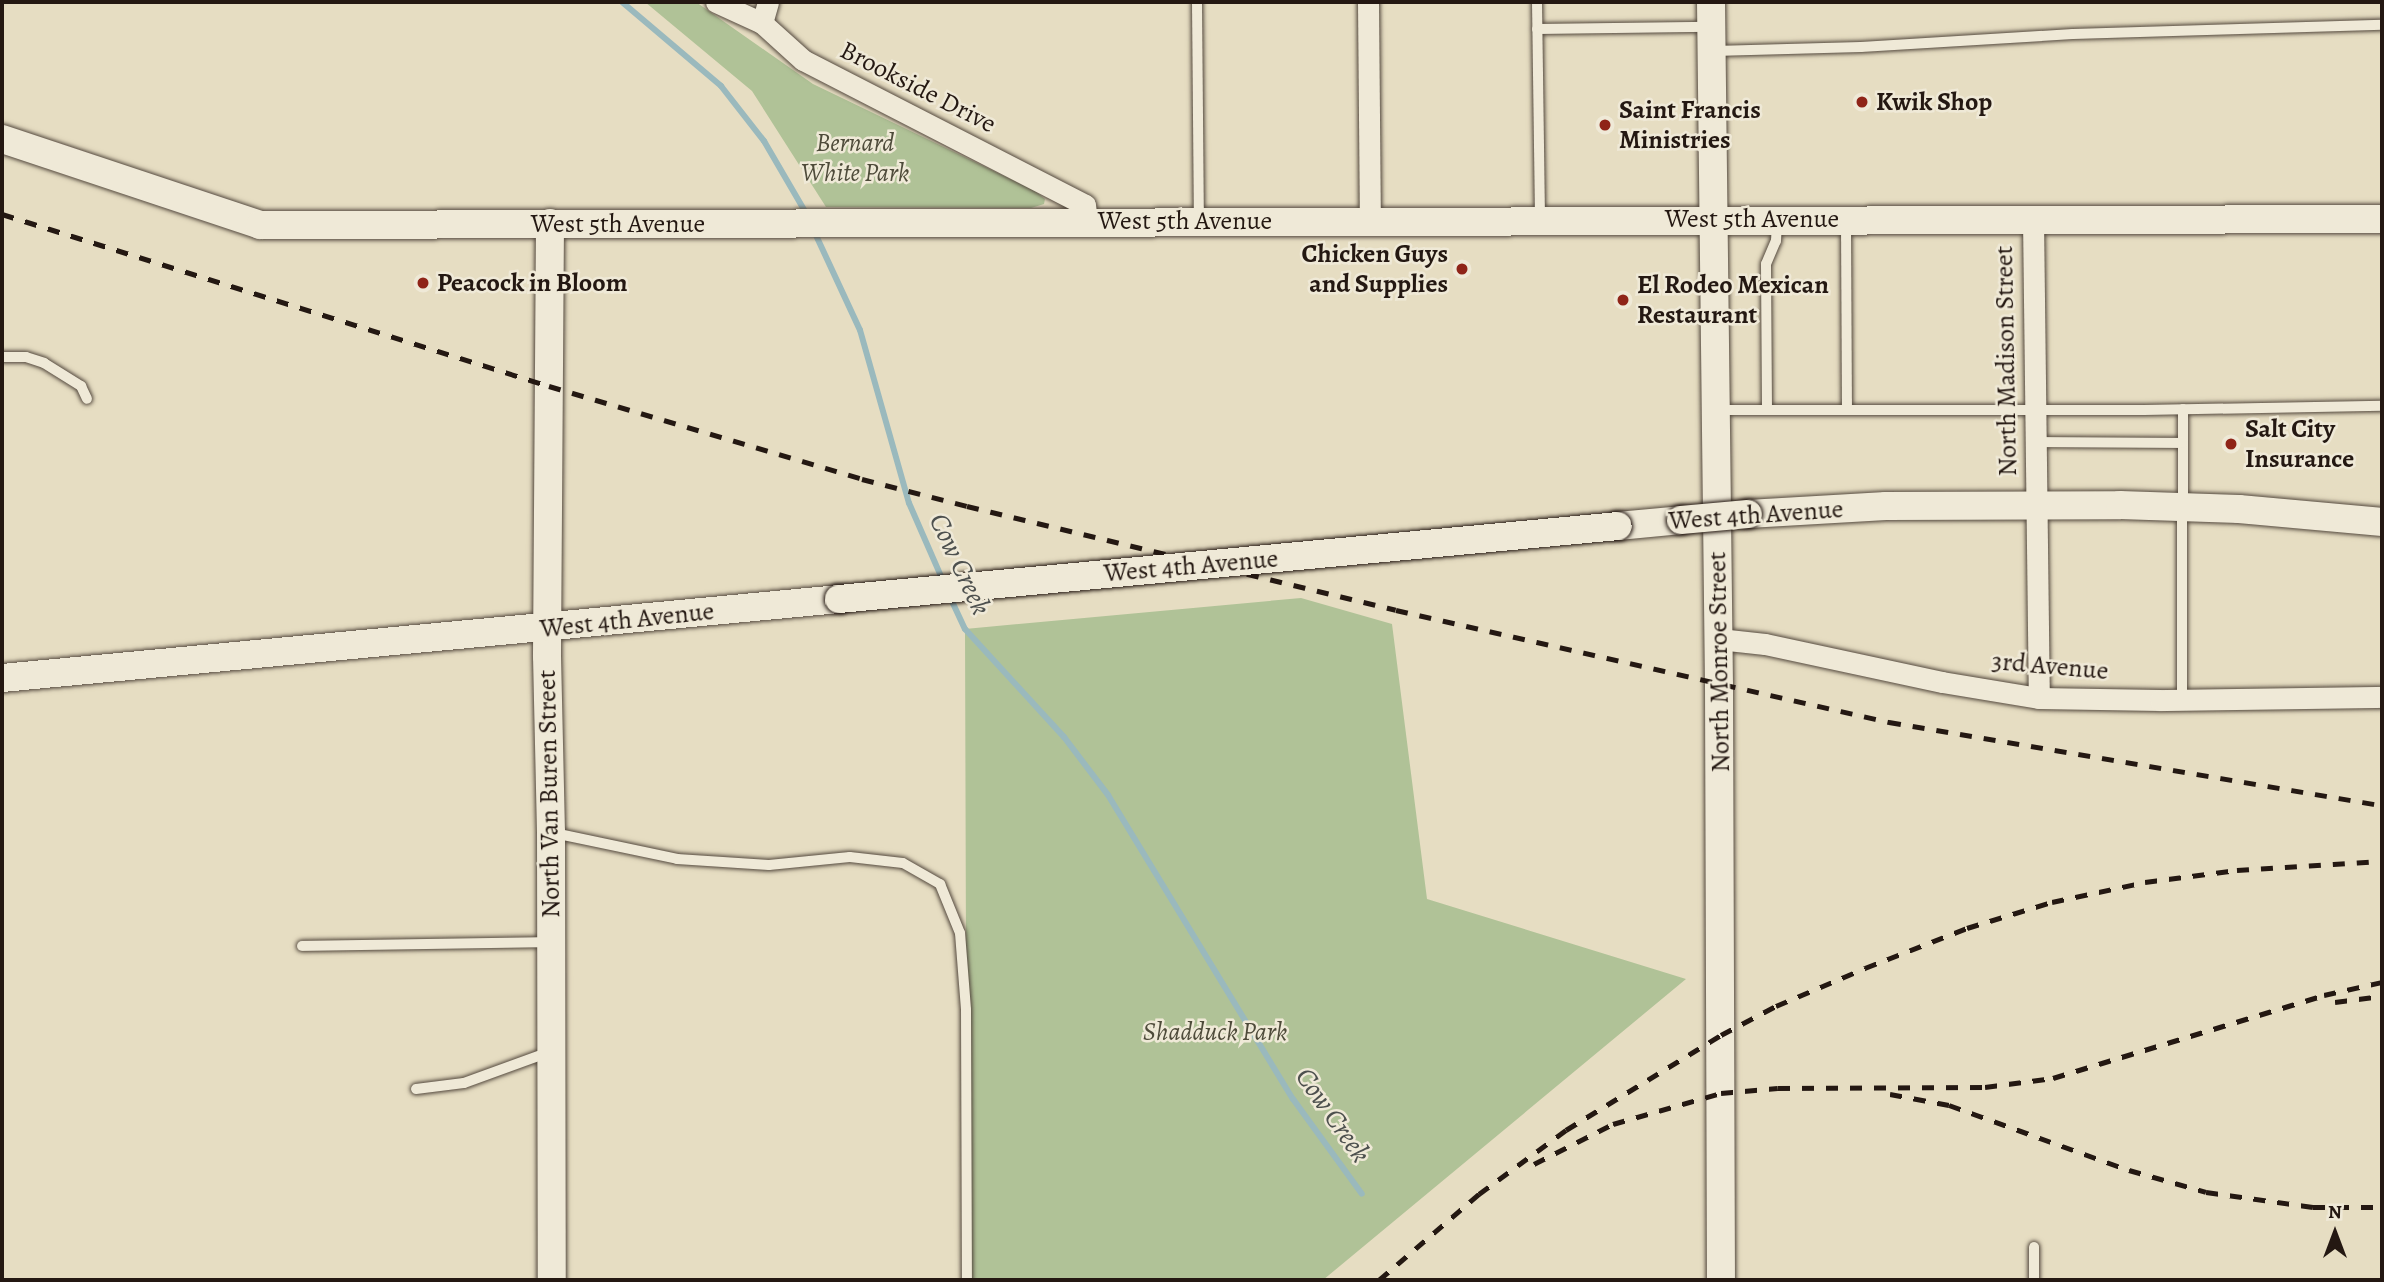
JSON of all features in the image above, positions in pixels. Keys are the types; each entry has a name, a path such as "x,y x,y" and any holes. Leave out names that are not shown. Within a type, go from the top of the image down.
{"street":[{"name":"Brookside Drive","path":"716,2 762,23 803,60 1085,205 1087,222"},
{"path":"762,23 768,2"},
{"path":"1368,2 1370,221"},
{"name":"North Monroe Street","path":"1711,27 1719,639 1721,1280"},
{"name":"West 5th Avenue","path":"2,139 260,225 842,225 1846,218 2382,219"},
{"name":"North Madison Street","path":"2032,218 2039,698"},
{"name":"North Van Buren Street","path":"550,223 548,627 552,1280"},
{"name":"West 4th Avenue","path":"2,678 1748,514 1886,506 2036,504 2183,507 2382,522"},
{"name":"3rd Avenue","path":"1719,639 1765,644 1942,682 2039,698 2182,700 2382,697"}],"lane":[{"path":"1197,2 1199,222"},
{"path":"1537,2 1540,219"},
{"path":"1537,29 1711,27 1861,47 2073,34 2382,25"},
{"path":"1846,218 1847,410"},
{"path":"1767,410 1766,264 1776,241 1777,219"},
{"path":"2,357 26,357 44,363 81,386 87,399"},
{"path":"1714,410 2183,410 2382,406"},
{"path":"2182,700 2183,410"},
{"path":"2035,442 2183,443"},
{"path":"551,833 677,859 769,865 850,857 903,863 940,884 960,933 965,998 967,1280"},
{"path":"302,946 551,942"},
{"path":"416,1089 464,1083 552,1051"},
{"path":"2034,1247 2034,1280"}],"green space":[{"name":"Bernard White Park","path":"645,2 696,2 813,84 1035,191 1045,199 1044,204 1031,208 826,207 752,91"},
{"name":"Shadduck Park","path":"1301,598 1392,624 1427,899 1686,979 1323,1280 967,1280 965,629"}],"waterway":[{"name":"Cow Creek","path":"622,2 721,86 764,141 807,215"},
{"name":"Cow Creek","path":"814,231 860,330 909,503 943,581"},
{"name":"Cow Creek","path":"950,597 965,629 1064,737 1108,795 1293,1099 1362,1194"}],"railway":[{"path":"2,214 549,386 862,479 967,506 1396,610 1889,722 2382,805"},
{"path":"1379,1280 1479,1194 1566,1130 1721,1035 1776,1006 1865,968 1967,928 2052,902 2145,882 2237,870 2382,861"},
{"path":"1534,1164 1613,1124 1721,1093 1778,1088 1985,1087 2053,1078 2324,995 2382,982"},
{"path":"2335,1002 2382,996"},
{"path":"1890,1094 1949,1105 2129,1170 2206,1192 2313,1207 2382,1207"}],"place":[{"name":"Kwik Shop","path":"1862,102"},
{"name":"Saint Francis Ministries","path":"1605,125"},
{"name":"Chicken Guys and Supplies","path":"1462,269"},
{"name":"Peacock in Bloom","path":"423,283"},
{"name":"El Rodeo Mexican Restaurant","path":"1623,300"},
{"name":"Salt City Insurance","path":"2231,444"}]}
